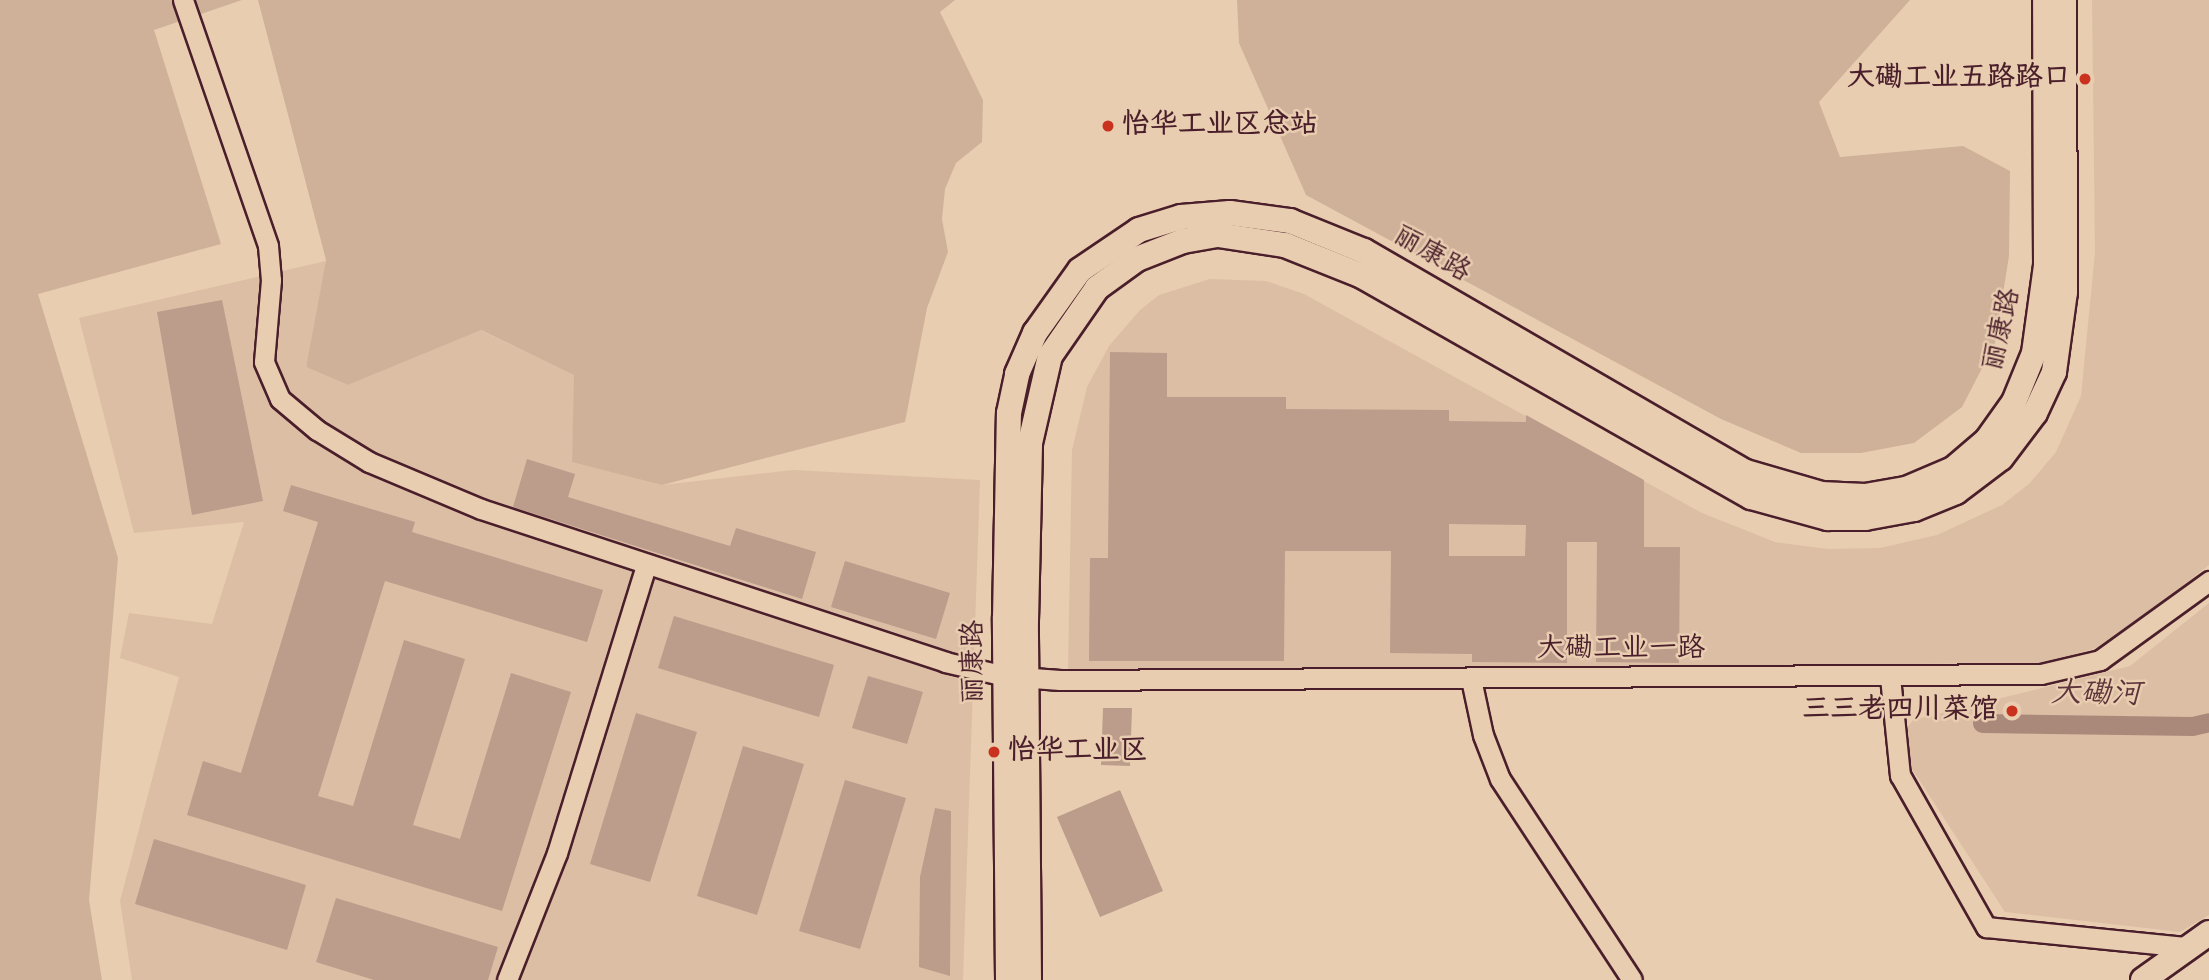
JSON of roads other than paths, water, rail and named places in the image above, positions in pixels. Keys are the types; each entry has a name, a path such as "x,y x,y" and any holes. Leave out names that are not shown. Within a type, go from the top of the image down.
{"street":[{"name":"大磡工业一路","path":"183,0 265,234 271,280 264,362 280,399 317,430 369,462 530,528 945,662 1015,677 1471,679 2041,674 2076,667 2123,646 2209,580"},
{"name":"丽康路","path":"1029,980 1006,468 1017,374 1051,305 1080,270 1139,230 1181,216 1260,215 1346,242 1726,462 1767,480 1821,494 1865,496 1906,489 1953,468 1987,440 2006,416 2029,368 2041,322 2046,265 2045,0"},
{"name":"丽康路","path":"1008,980 1015,677 1028,468 1044,372 1066,328 1097,288 1137,259 1195,238 1218,235 1269,241 1342,266 1714,479 1767,504 1814,516 1864,518 1914,509 1966,486 2001,458 2028,424 2057,361 2065,268 2064,0"},
{"path":"507,980 557,853 646,565"},
{"path":"1890,677 1900,775 1986,927 2185,947"},
{"path":"1471,679 1483,735 1500,779 1632,980"},
{"path":"2143,980 2185,947 2209,933"}],"waterway":[{"name":"大磡河","path":"1982,723 2192,726 2209,722"}],"place":[{"name":"大磡工业五路路口","path":"2085,79"},
{"name":"怡华工业区总站","path":"1108,126"},
{"name":"三三老四川菜馆","path":"2012,711"},
{"name":"怡华工业区","path":"994,752"}]}
